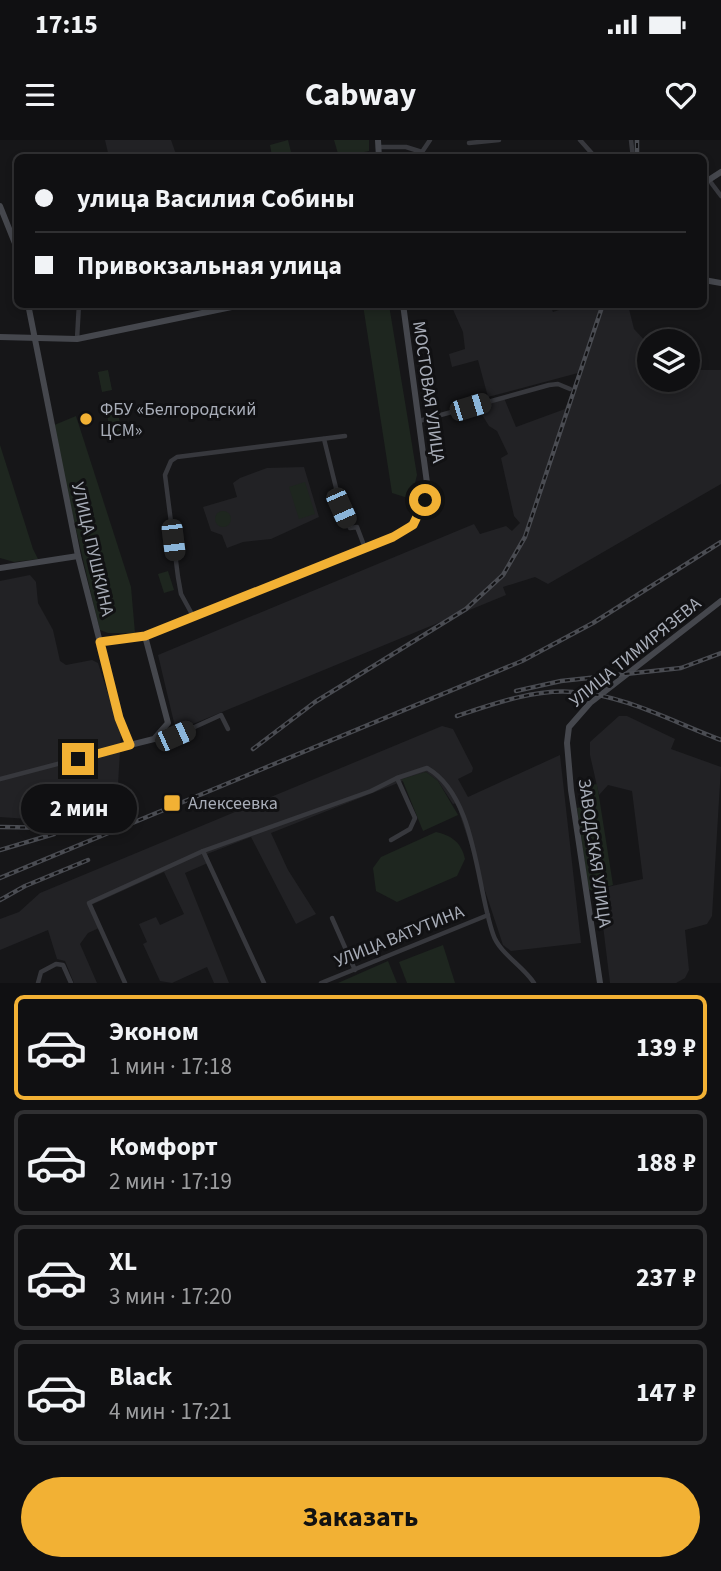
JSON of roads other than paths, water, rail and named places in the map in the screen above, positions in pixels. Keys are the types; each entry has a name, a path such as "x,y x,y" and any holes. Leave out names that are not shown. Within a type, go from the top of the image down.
{"street":[{"path":"378,144 422,152 429,140"},
{"path":"469,142 499,140"},
{"path":"580,140 592,154"},
{"path":"707,182 721,195"},
{"path":"0,206 14,241"},
{"name":"УЛИЦА ПУШКИНА","path":"29,308 78,556 119,718 130,745"},
{"path":"77,339 79,308"},
{"path":"0,337 77,339 227,308"},
{"name":"МОСТОВАЯ УЛИЦА","path":"365,548 404,532 413,525 425,500 427,483 404,308"},
{"path":"419,421 549,385 558,384 570,388"},
{"path":"193,616 181,594 178,577 165,475 171,461 177,457 345,436"},
{"path":"100,642 145,636 365,548 361,533 357,527 350,528 341,508 324,439"},
{"path":"0,568 78,556"},
{"name":"УЛИЦА ТИМИРЯЗЕВА","path":"569,727 590,704 721,601"},
{"path":"0,779 150,741 162,733 168,723 145,636"},
{"path":"162,733 175,736 221,715 228,729"},
{"name":"ЗАВОДСКАЯ УЛИЦА","path":"569,727 567,743 571,790 600,983"},
{"name":"УЛИЦА ВАТУТИНА","path":"125,983 89,903 203,850 371,791 397,778 427,768 441,776 460,807 477,862 494,937 534,983"},
{"path":"391,840 410,829 415,818 397,778"},
{"path":"203,850 264,983"},
{"name":"УЛИЦА ВАТУТИНА","path":"321,983 488,915"},
{"path":"332,918 355,970"},
{"path":"38,983 41,972 56,964 62,965 71,983"}],"railway":[{"path":"637,140 637,154"},
{"path":"253,749 315,702 466,609 503,575 525,537 602,308"},
{"path":"0,878 522,661 593,623 721,542"},
{"path":"516,691 561,681 681,668 721,653"},
{"path":"457,716 529,695 573,692 630,704 721,740"},
{"path":"0,827 76,825 120,814"},
{"path":"0,850 54,834"},
{"path":"0,900 25,886 88,860"}],"place":[{"name":"ФБУ «Белгородский ЦСМ»","path":"86,419"},
{"name":"Алексеевка","path":"172,803"}]}
